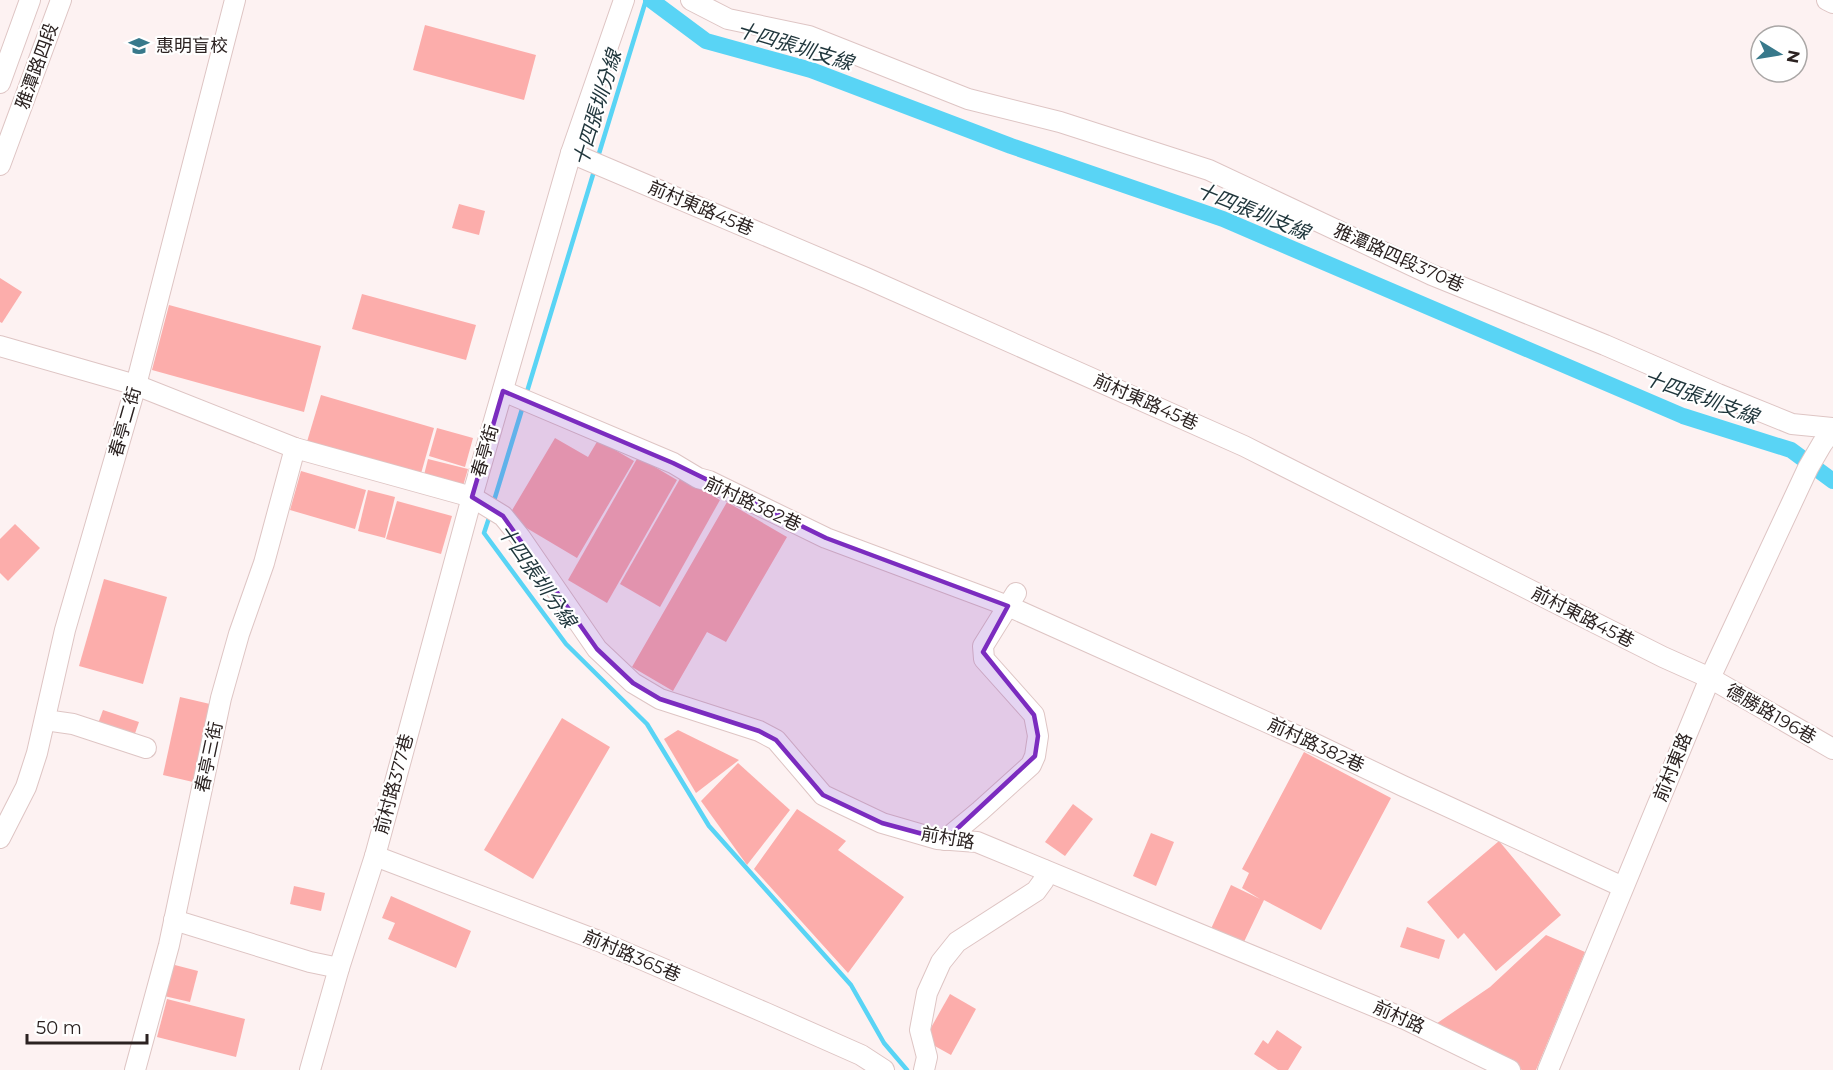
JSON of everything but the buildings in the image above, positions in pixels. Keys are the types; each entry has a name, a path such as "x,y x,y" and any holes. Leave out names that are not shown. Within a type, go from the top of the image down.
{"street":[{"name":"雅潭路四段","path":"0,82 30,0"},
{"name":"雅潭路四段","path":"0,165 61,0"},
{"name":"春亭二街","path":"0,838 26,787 38,753 65,630 136,385 235,0"},
{"name":"春亭街","path":"0,346 136,385 295,448 472,497 571,153 624,0"},
{"name":"雅潭路四段370巷","path":"691,0 728,19 809,36 968,99 1060,122 1209,170 1432,275 1792,424 1829,434"},
{"path":"1827,0 1833,3"},
{"path":"17,32 46,40"},
{"name":"前村東路45巷","path":"571,153 866,278 1244,446 1663,657 1710,678"},
{"name":"前村路382巷","path":"502,391 673,463 698,478 710,481 826,538 1012,599 1403,786 1623,887"},
{"name":"前村東路","path":"1548,1070 1710,678 1808,468 1829,434"},
{"name":"春亭三街","path":"135,1070 174,920 221,698 239,634 264,563 295,448"},
{"name":"前村路","path":"472,497 503,516 597,649 633,683 660,699 759,731 776,740 824,795 882,823 937,839 977,842 1405,1019 1510,1070"},
{"name":"前村路377巷","path":"310,1070 339,968 375,856 472,497"},
{"path":"945,840 980,812 1031,765 1035,756 1038,736 1034,715 984,659 982,652 983,646 1012,599"},
{"name":"德勝路196巷","path":"1710,678 1833,749"},
{"path":"45,720 73,724 146,748"},
{"name":"前村路365巷","path":"375,856 599,941 861,1055 884,1070"},
{"path":"924,1070 927,1057 920,1030 927,993 941,962 957,942 1036,891 1044,880 1044,870"},
{"path":"174,920 310,962 339,968"}],"highlighted area":[{"path":"503,391 673,463 826,538 1008,606 983,652 1034,715 1038,736 1035,756 945,840 882,823 823,795 776,740 759,731 660,699 633,683 597,649 503,516 472,497"}],"waterway":[{"name":"十四張圳分線","path":"597,160 646,0"},
{"name":"十四張圳支線","path":"651,0 706,41 811,70 1011,146 1223,219 1683,416 1791,450 1833,481"},
{"name":"十四張圳分線","path":"526,395 595,168"},
{"name":"十四張圳分線","path":"493,504 523,406"},
{"name":"十四張圳分線","path":"490,515 484,533 566,644 647,724 709,826 851,985 884,1043 907,1070"}],"place":[{"name":"惠明盲校","path":"139,46"}]}
